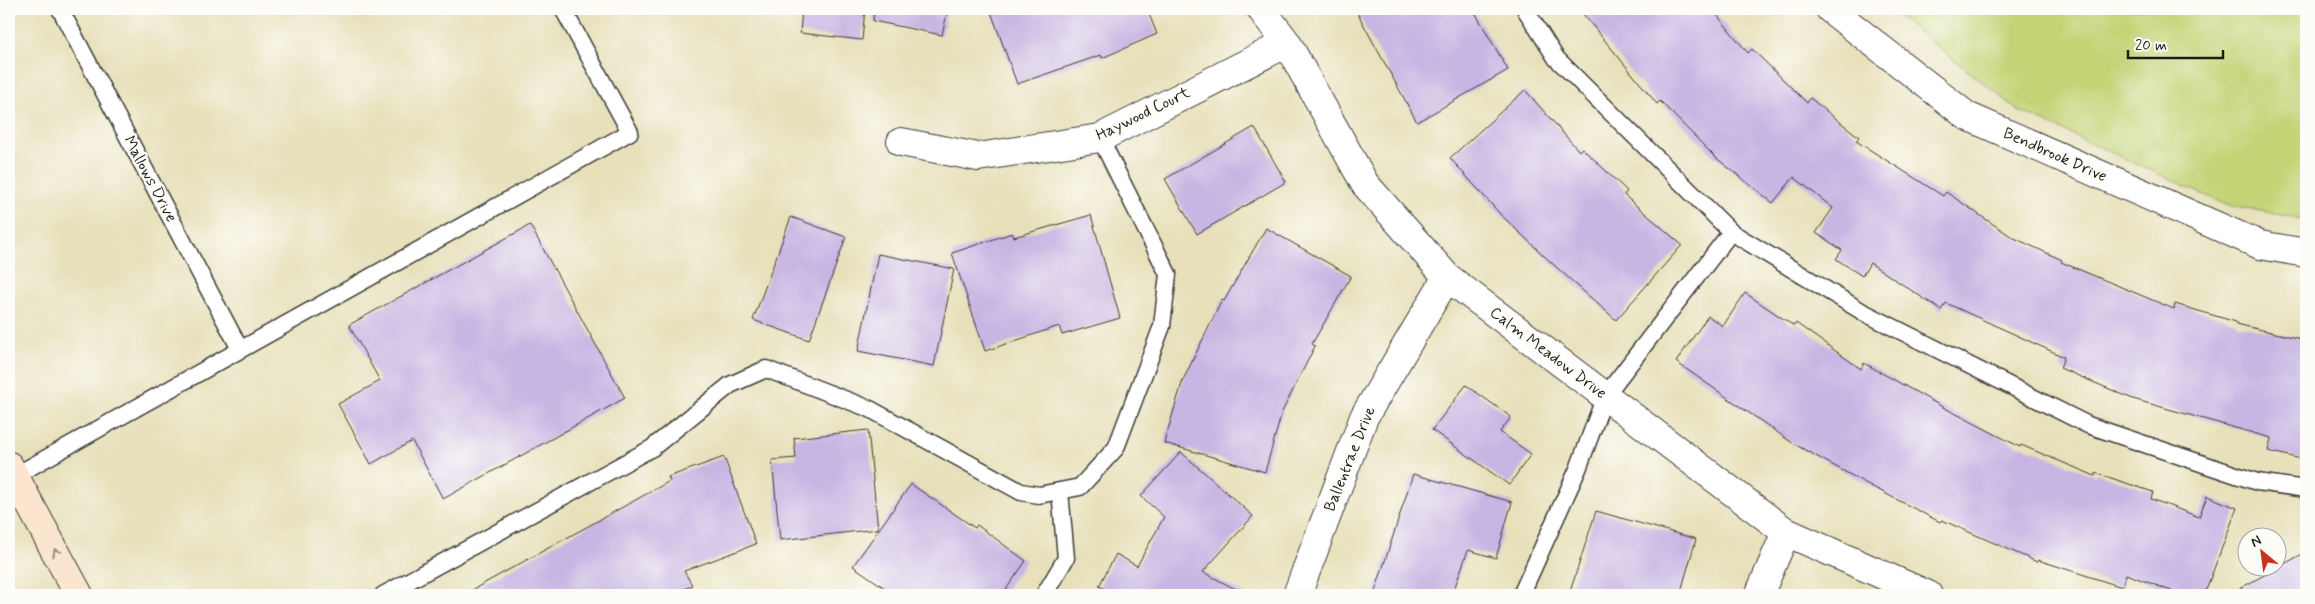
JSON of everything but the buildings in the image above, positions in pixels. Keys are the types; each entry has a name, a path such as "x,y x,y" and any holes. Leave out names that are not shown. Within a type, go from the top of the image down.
{"main road":[{"path":"11,474 79,595"}],"street":[{"name":"Calm Meadow Drive","path":"1261,9 1288,43 1366,184 1447,277 1786,532 1928,595"},
{"name":"Bendbrook Drive","path":"1830,9 1967,116 2260,245 2306,253"},
{"name":"Haywood Court","path":"901,142 978,157 1100,138 1288,43"},
{"name":"Ballentrae Drive","path":"1297,595 1364,417 1447,277"},
{"path":"1759,595 1786,532"}],"lane":[{"name":"Mallows Drive","path":"60,9 240,349"},
{"path":"11,474 630,132 563,9"},
{"path":"1525,9 1556,58 1732,232 1863,312 2088,425 2257,482 2306,489"},
{"path":"384,595 652,448 730,385 766,369 870,409 1021,492 1038,495 1080,487 1116,448 1162,326 1168,274 1100,138"},
{"path":"1521,595 1578,469 1605,396 1732,232"},
{"path":"1044,595 1066,558 1060,491"}],"green space":[{"path":"1889,9 2306,9 2306,220 2222,203 2018,110"}]}
